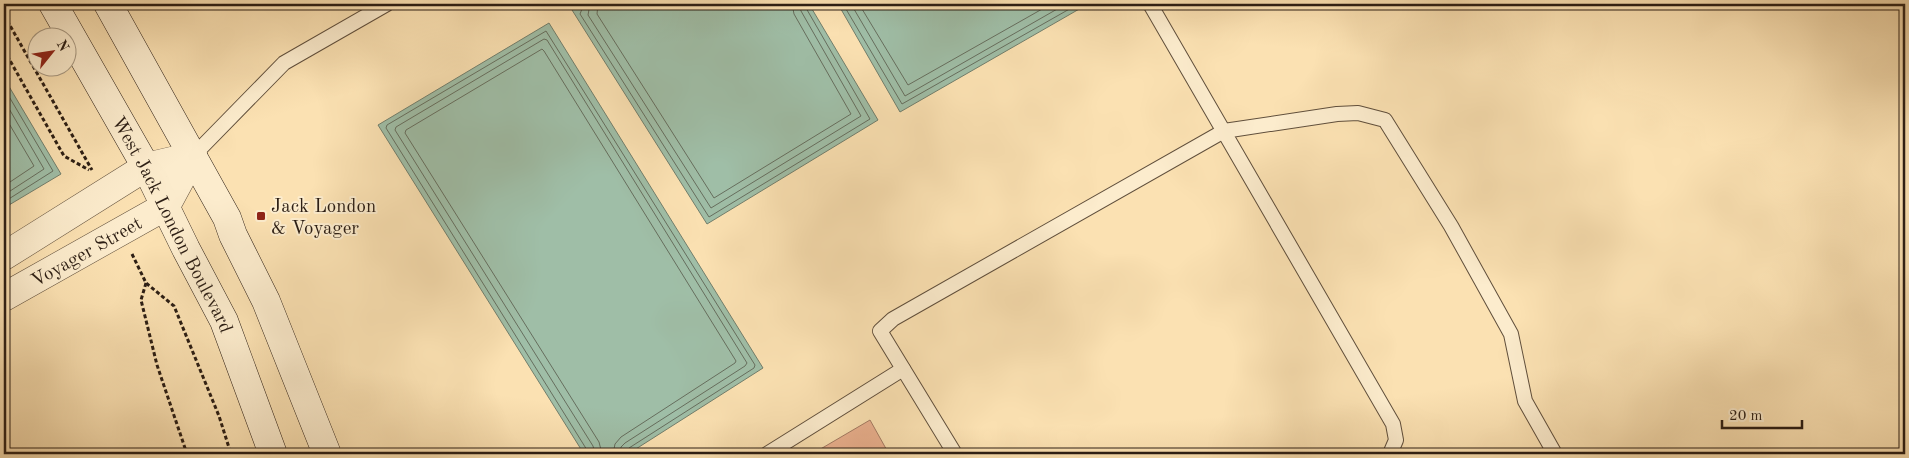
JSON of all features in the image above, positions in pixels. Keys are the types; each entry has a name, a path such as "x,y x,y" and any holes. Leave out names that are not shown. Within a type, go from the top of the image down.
{"main road":[{"name":"West Jack London Boulevard","path":"53,4 146,166 186,249 224,320 273,454"},
{"path":"108,4 227,218 233,235 266,301 327,454"},
{"name":"Voyager Street","path":"4,256 146,166 193,156"},
{"path":"166,206 193,156"},
{"name":"Voyager Street","path":"4,297 166,206"}],"lane":[{"path":"193,156 284,63 387,4"},
{"path":"1150,4 1393,424 1396,440 1390,454"},
{"path":"955,454 880,331 892,319 1224,131 1337,114 1358,113 1385,120 1451,226 1511,334 1525,401 1555,454"},
{"path":"767,454 903,369"}],"path":[{"path":"4,15 94,173 64,156 4,50"},
{"path":"187,454 158,365 141,300 146,283 174,306 219,416 231,454"}],"water":[{"path":"583,4 809,4 878,120 707,224 572,10"},
{"path":"838,4 1078,4 1081,8 900,112"},
{"path":"549,23 763,368 628,454 584,454 378,125"},
{"path":"4,78 61,174 4,208"}],"building":[{"path":"870,420 889,454 812,454"}],"place":[{"name":"Jack London & Voyager","path":"261,216"}]}
